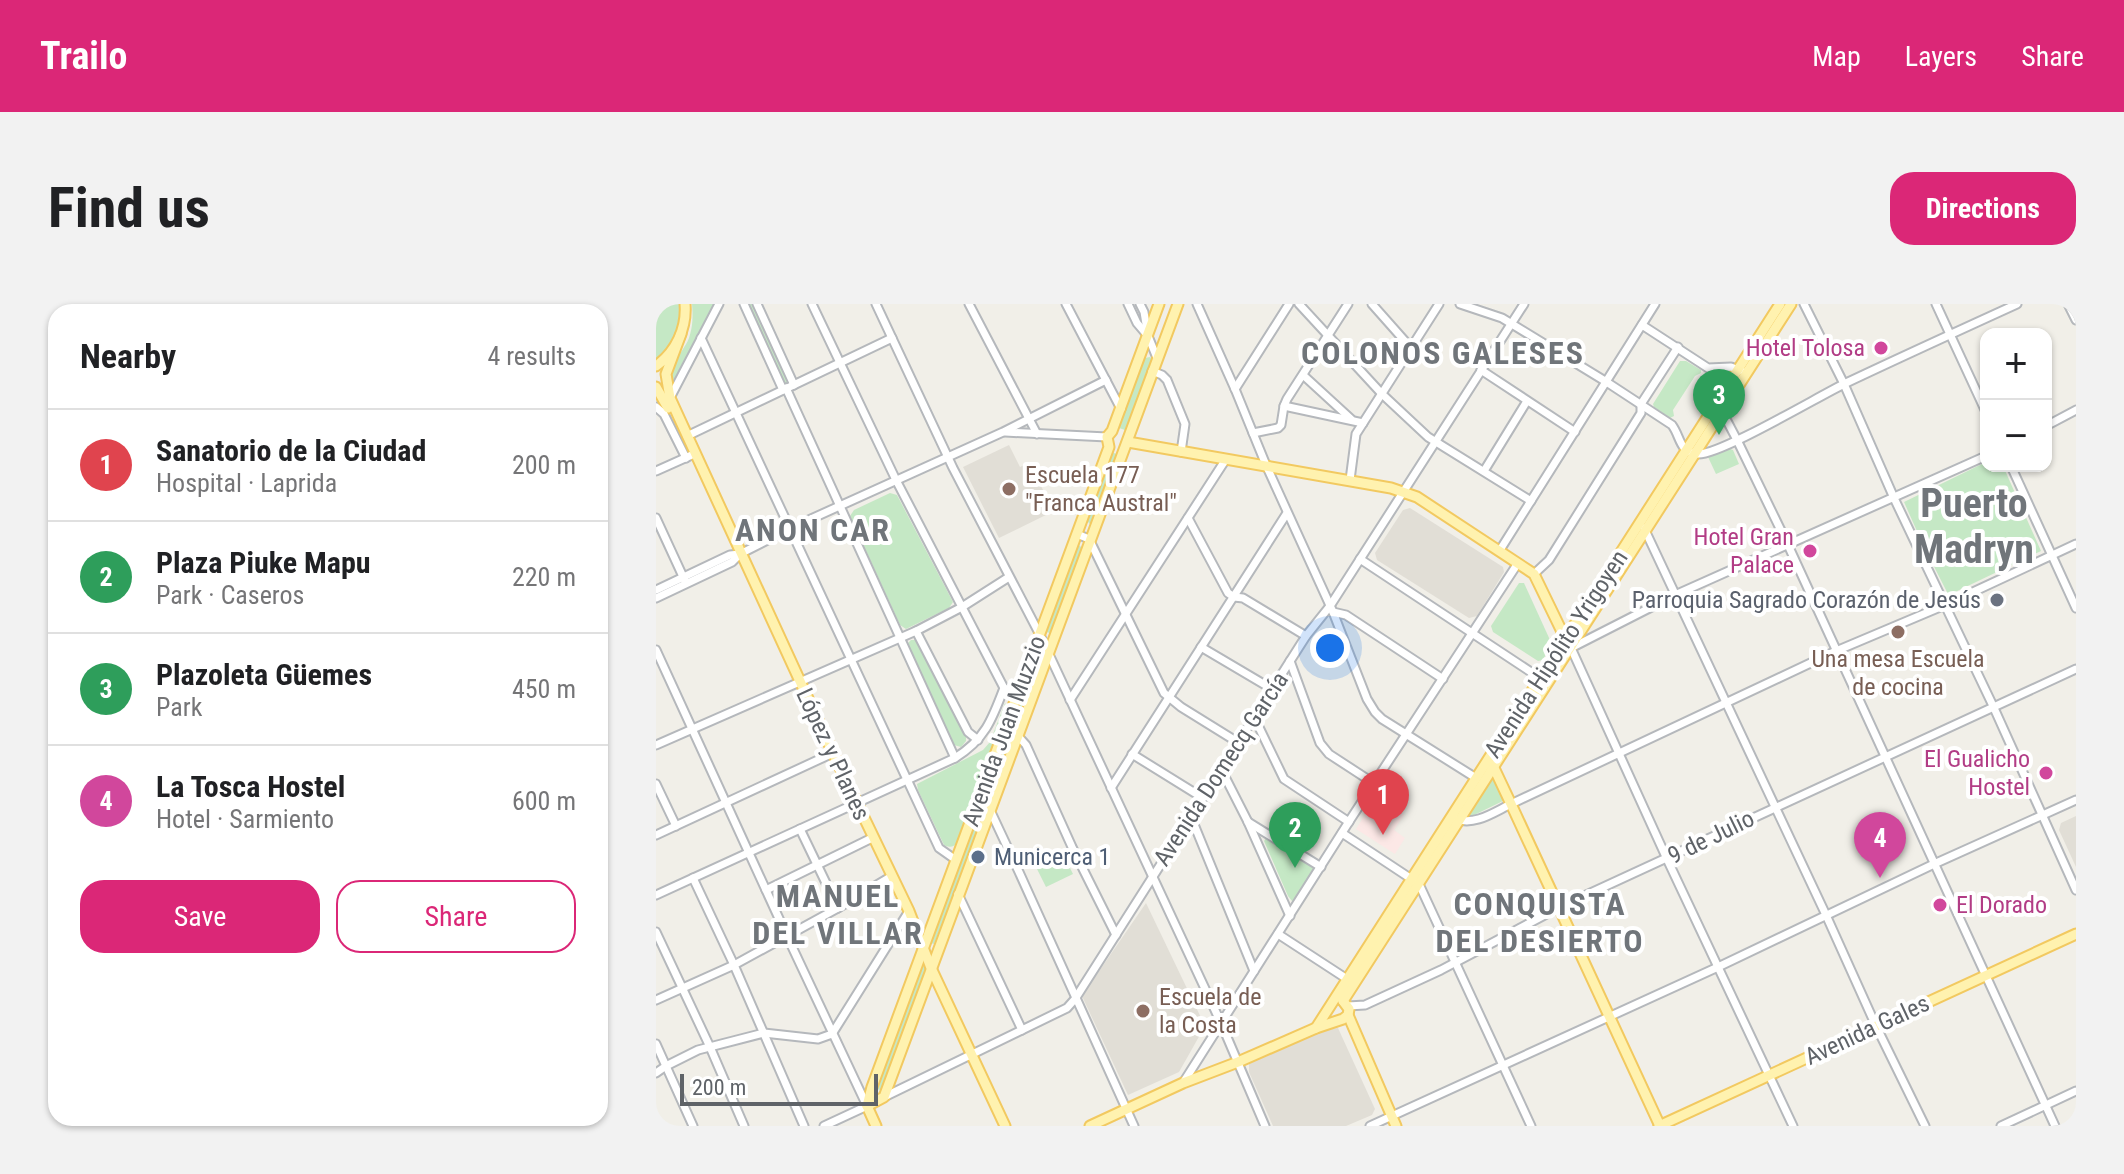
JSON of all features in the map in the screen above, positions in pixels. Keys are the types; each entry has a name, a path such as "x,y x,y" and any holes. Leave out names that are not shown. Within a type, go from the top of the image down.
{"main road":[{"name":"López y Planes","path":"685,304 685,321 666,374 670,398 687,436 690,456"},
{"name":"Avenida Juan Muzzio","path":"867,1106 1159,304"},
{"name":"Avenida Juan Muzzio","path":"884,1097 1178,304"},
{"name":"Avenida Hipólito Yrigoyen","path":"1742,371 1780,304"},
{"name":"Avenida Hipólito Yrigoyen","path":"1544,681 1571,648 1716,411 1791,304"},
{"path":"656,366 665,360 681,334"},
{"name":"López y Planes","path":"656,387 740,554 909,911 931,968 1005,1126"},
{"path":"1121,430 1127,443 1118,451 1109,438 1121,430"},
{"path":"1127,443 1350,480 1404,491 1417,497 1534,574 1571,648"},
{"name":"Avenida Hipólito Yrigoyen","path":"1331,1005 1456,819 1544,681 1565,639 1642,528"},
{"path":"1490,765 1660,1126"},
{"name":"Avenida Hipólito Yrigoyen","path":"1456,819 1476,778 1490,765"},
{"name":"Avenida Hipólito Yrigoyen","path":"1345,1010 1415,882"},
{"path":"913,922 921,925 934,920"},
{"name":"Avenida Gales","path":"1660,1126 2076,934"},
{"path":"1316,1028 1337,1001 1345,1010 1394,1121"},
{"path":"1331,1005 1332,1015 1345,1010"},
{"name":"9 de Julio","path":"1090,1126 1183,1083 1316,1028 1345,1010"},
{"name":"Avenida Domecq García","path":"867,1106 884,1097"},
{"path":"867,1106 876,1126"}],"street":[{"path":"670,398 719,304"},
{"path":"744,304 788,388"},
{"path":"757,304 788,388 839,506 955,758"},
{"path":"812,304 896,480 1004,688 1018,693"},
{"path":"876,304 948,457 1040,635 1221,1023 1265,1126"},
{"path":"969,304 1037,434"},
{"path":"1066,304 1121,409"},
{"path":"1128,304 1137,323 1148,336"},
{"path":"1140,304 1157,358"},
{"path":"1197,304 1370,705 1382,719 1476,778"},
{"path":"1235,389 1289,304"},
{"path":"1299,304 1382,394 1428,437 1531,501"},
{"path":"1253,433 1281,425 1284,406 1348,304"},
{"path":"1372,304 1411,348"},
{"path":"1350,480 1356,434 1439,304"},
{"path":"1460,304 1512,323 1672,425 1681,445 1690,453 1705,454 1844,384 2017,304"},
{"name":"Avenida Domecq García","path":"884,1097 1067,1008 1075,999 1306,636 1331,609 1524,304"},
{"path":"1500,550 1655,304"},
{"path":"1804,304 1844,384 2076,890"},
{"path":"1936,304 1980,400"},
{"path":"2068,304 2076,320"},
{"path":"1642,325 1708,368 1742,371"},
{"path":"701,338 939,848 956,860"},
{"path":"687,436 892,338"},
{"path":"1534,574 1549,560 1641,413 1641,404 1678,347"},
{"path":"1481,370 1575,432"},
{"path":"1152,371 1167,380 1185,424 1181,452"},
{"path":"1303,375 1353,421"},
{"path":"656,598 730,555 740,554 1003,432 1106,380"},
{"path":"1484,471 1527,401"},
{"path":"1284,406 1363,423"},
{"name":"López y Planes","path":"656,407 661,409 690,456"},
{"path":"2052,423 2076,410"},
{"path":"1716,411 1725,417 1788,545 2055,1126"},
{"path":"1003,432 1109,438"},
{"path":"656,471 690,456"},
{"path":"1070,700 1226,459"},
{"path":"1793,1126 1571,648 1675,595 1980,459"},
{"path":"2014,472 2076,608"},
{"path":"1111,788 1287,513"},
{"path":"656,518 685,580"},
{"path":"1188,518 1228,593 1243,598 1306,636"},
{"path":"1642,528 1925,1126"},
{"path":"1077,534 1089,539 1168,698 1239,743"},
{"path":"1456,819 1471,822 1725,702 2076,544"},
{"path":"1360,559 1544,681"},
{"path":"1183,1083 1518,563"},
{"path":"656,745 916,631 1009,577"},
{"path":"656,590 685,580"},
{"path":"1331,609 1346,615 1443,679"},
{"path":"916,631 968,732 978,740"},
{"path":"1201,647 1272,689"},
{"path":"656,650 867,1106"},
{"path":"1290,661 1320,743 1329,754 1375,784"},
{"name":"9 de Julio","path":"1345,1010 1365,1005 1454,963 1558,908 2076,669"},
{"path":"656,895 955,758 978,740 990,724 1004,688"},
{"path":"1255,719 1284,779 1349,822"},
{"path":"1017,735 1026,745 1116,935"},
{"path":"656,835 833,753"},
{"path":"1132,754 1203,798"},
{"path":"1221,769 1290,916"},
{"path":"656,784 676,826"},
{"path":"980,795 990,810 1134,1126"},
{"path":"1370,1126 1394,1121 1502,1066 2076,800"},
{"path":"1191,817 1254,971"},
{"path":"1248,822 1321,867"},
{"path":"800,829 838,908"},
{"path":"1342,833 1415,882 1531,1126"},
{"path":"766,890 872,838"},
{"path":"656,1000 734,965 892,876"},
{"path":"693,878 804,1126"},
{"path":"958,894 1022,1030"},
{"path":"656,1073 691,1053 764,1033 818,1039 832,1034 909,911"},
{"path":"656,932 744,1126"},
{"path":"1278,934 1347,979"},
{"path":"656,1044 693,1126"},
{"path":"2001,1126 2076,1091"},
{"name":"Avenida Domecq García","path":"824,1126 867,1106"}],"shaded area":[{"name":"Escuela 177 \"Franca Austral\"","path":"1009,445 1020,467 1029,463 1054,511 999,538 963,467"},
{"path":"1410,508 1503,567 1504,572 1477,616 1469,618 1377,560 1375,553 1403,510"},
{"path":"1373,802 1391,813 1394,808 1404,815 1394,830 1405,838 1395,854 1356,829"},
{"path":"2076,816 2076,867 2059,830 2061,823"},
{"name":"Escuela de la Costa","path":"1146,903 1205,1026 1179,1072 1128,1095 1082,996"},
{"path":"1338,1028 1375,1109 1372,1115 1346,1126 1273,1126 1249,1072 1249,1062 1321,1030"}],"green space":[{"path":"656,304 680,304 680,312 672,344 656,363"},
{"path":"692,304 714,304 670,387 672,367 690,334"},
{"path":"747,304 753,304 789,383 784,385"},
{"path":"1145,358 1152,360 1125,430 1119,428"},
{"path":"1680,361 1686,361 1701,373 1695,376 1673,410 1674,416 1670,418 1653,404"},
{"path":"1728,448 1733,450 1739,464 1716,474 1708,457"},
{"path":"1110,452 1117,454 1090,524 1086,520"},
{"path":"1980,465 1980,472 2006,472 2041,551 1948,594 1904,502"},
{"path":"890,493 897,495 953,602 949,608 906,629 900,625 850,516 854,510"},
{"path":"1076,546 1083,549 1050,633 1046,632"},
{"path":"1519,583 1524,583 1550,640 1543,660 1538,661 1493,632 1491,626"},
{"path":"911,640 916,640 966,736 961,747 954,745 909,647"},
{"path":"1037,659 1041,662 992,790 987,785"},
{"path":"1005,703 1008,708 959,842 946,846 917,784 983,750 990,742"},
{"path":"1492,780 1503,801 1470,817 1470,813"},
{"path":"976,815 983,818 934,944 930,943"},
{"path":"1269,837 1315,870 1298,900 1292,901 1288,896 1264,841"},
{"path":"1064,856 1073,874 1046,887 1037,869"},
{"path":"923,965 927,969 882,1089 877,1089 876,1085"}],"place":[{"name":"Hotel Tolosa","path":"1881,348"},
{"name":"Plazoleta Güemes","path":"1719,435"},
{"name":"Escuela 177 \"Franca Austral\"","path":"1009,489"},
{"name":"Hotel Gran Palace","path":"1810,551"},
{"name":"Parroquia Sagrado Corazón de Jesús","path":"1997,600"},
{"name":"Una mesa Escuela de cocina","path":"1898,632"},
{"name":"El Gualicho Hostel","path":"2046,773"},
{"name":"Sanatorio de la Ciudad","path":"1383,835"},
{"name":"Municerca 1","path":"978,857"},
{"name":"Plaza Piuke Mapu","path":"1295,868"},
{"name":"La Tosca Hostel","path":"1880,878"},
{"name":"El Dorado","path":"1940,905"},
{"name":"Escuela de la Costa","path":"1143,1011"}],"district":[{"name":"COLONOS GALESES","path":"1443,353"},
{"name":"Puerto Madryn","path":"1974,526"},
{"name":"ANON CAR","path":"813,530"},
{"name":"MANUEL DEL VILLAR","path":"838,914"},
{"name":"CONQUISTA DEL DESIERTO","path":"1540,922"}]}
